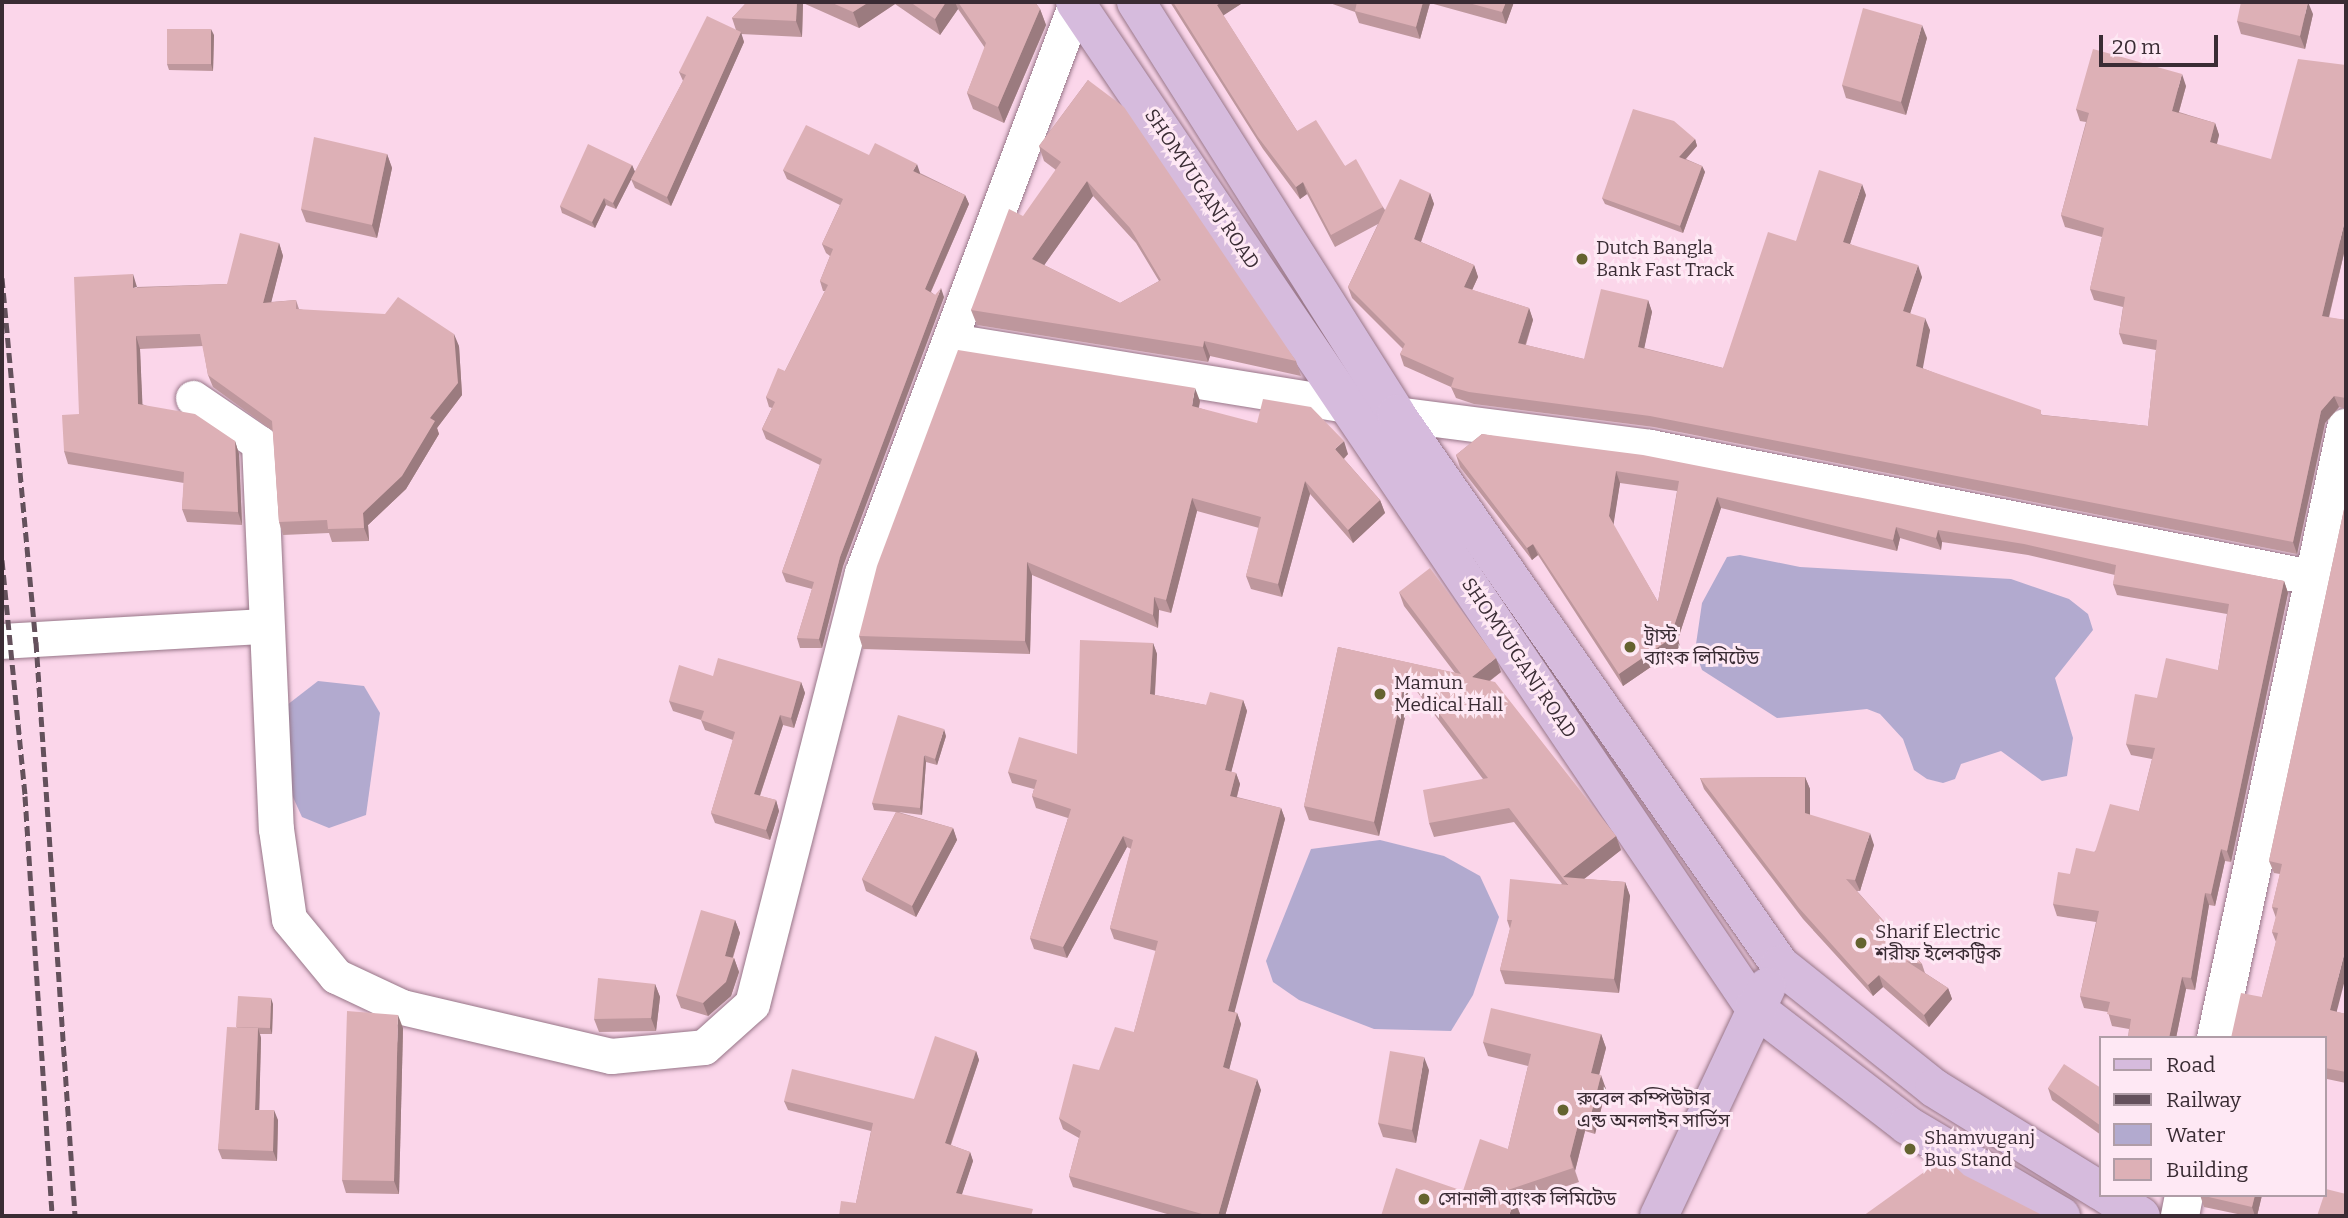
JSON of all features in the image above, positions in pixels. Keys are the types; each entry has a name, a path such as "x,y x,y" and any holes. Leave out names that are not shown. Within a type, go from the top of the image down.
{"main road":[{"name":"SHOMVUGANJ ROAD","path":"1075,2 1754,1007 1907,1125 2061,1216"},
{"name":"SHOMVUGANJ ROAD","path":"1136,2 1396,414 1780,965 1934,1088 2100,1190"},
{"path":"1659,1216 1754,1007 1780,965"},
{"path":"2111,1197 2141,1216"}],"street":[{"path":"193,398 259,443 276,829 289,919 336,976 402,1007 611,1056 704,1047 752,1004 862,573 952,341 1075,2"},
{"path":"952,341 1348,405"},
{"path":"1396,414 1650,447 2316,578"},
{"path":"2216,1036 2346,428"},
{"path":"2,641 265,626"},
{"path":"2180,1216 2185,1197"}],"water":[{"path":"1740,555 1800,567 2011,579 2069,599 2088,614 2093,630 2055,678 2073,738 2067,776 2042,781 2001,751 1961,764 1955,779 1943,783 1927,779 1914,770 1903,739 1880,714 1867,709 1777,718 1702,670 1695,651 1702,603 1727,557"},
{"path":"318,681 364,686 380,713 366,815 329,828 302,817 287,784 287,705"},
{"path":"1380,840 1444,856 1480,876 1499,917 1473,995 1451,1031 1374,1029 1299,1000 1273,982 1266,961 1311,849"}],"building":[{"path":"747,2 797,2 796,21 732,18"},
{"path":"830,2 869,2 853,12"},
{"path":"910,2 946,2 935,19"},
{"path":"958,2 1035,2 1040,9 998,107 967,93 986,43"},
{"path":"1173,2 1222,2 1217,5 1297,131 1316,120 1345,166 1356,159 1383,207 1331,235 1303,182 1296,187 1258,137"},
{"path":"1357,2 1423,2 1416,27 1355,11"},
{"path":"1465,2 1506,2 1502,12"},
{"path":"2241,2 2308,2 2300,36 2237,21"},
{"path":"1863,8 1922,25 1901,102 1842,85"},
{"path":"707,16 741,32 667,197 631,179 686,75 679,72"},
{"path":"167,29 211,29 211,64 167,64"},
{"path":"2093,49 2182,74 2172,111 2215,123 2210,142 2271,159 2298,59 2346,65 2346,216 2322,316 2346,320 2346,398 2334,396 2321,411 2293,542 1650,416 1469,392 1451,387 1454,378 1400,354 1405,344 1348,287 1400,179 1430,193 1414,239 1474,265 1464,287 1529,308 1518,343 1584,359 1601,289 1648,300 1638,347 1723,368 1768,232 1796,241 1819,170 1862,184 1843,242 1918,265 1903,311 1925,318 1916,366 2041,410 2041,415 2148,426 2157,340 2119,333 2125,297 2090,289 2104,228 2061,215 2089,113 2076,109"},
{"path":"1088,80 1124,107 1296,361 1204,341 1203,347 971,310 1009,209 1023,216 1061,162 1039,146","holes":["1087,181 1130,228 1161,280 1120,303 1032,259"]},
{"path":"1633,109 1674,121 1695,139 1679,157 1702,166 1680,226 1602,198"},
{"path":"806,125 869,155 875,143 917,164 913,171 965,195 925,289 935,295 941,288 840,557 819,639 797,638 814,582 782,572 822,459 762,429 775,402 766,397 778,368 785,371 828,285 820,281 833,249 822,244 843,199 783,170"},
{"path":"314,137 387,154 372,225 301,209"},
{"path":"588,144 632,165 613,203 604,198 592,222 560,206"},
{"path":"240,233 279,243 263,303 296,300 296,309 385,314 398,297 454,334 458,383 430,418 435,421 402,476 363,513 364,528 328,529 327,520 279,522 272,421 208,375 200,334 136,336 138,404 195,414 235,441 238,512 182,509 184,472 64,451 62,415 79,414 74,277 133,274 133,288 227,284"},
{"path":"958,350 1195,388 1192,406 1257,423 1263,399 1311,407 1344,441 1335,449 1380,500 1348,530 1305,481 1278,584 1246,576 1261,517 1192,498 1166,600 1154,597 1153,615 1027,562 1025,641 859,636 877,566"},
{"path":"1482,434 1643,455 2284,581 2227,851 2221,849 2211,894 2205,893 2191,978 2182,977 2169,1036 2128,1036 2131,1019 2107,1014 2110,1002 2080,996 2099,911 2053,904 2058,872 2070,874 2076,848 2095,852 2110,804 2139,811 2155,748 2126,744 2135,694 2157,698 2166,658 2218,670 2229,604 2113,584 2116,565 2024,544 1938,530 1936,538 1896,527 1893,540 1717,497 1673,629 1676,635 1619,674 1533,544 1527,548 1456,455","holes":["1616,471 1679,481 1658,602 1609,516"]},
{"path":"2346,500 2346,947 2330,1010 2346,1014 2346,1072 2327,1068 2327,1036 2231,1036 2241,993 2262,997 2278,933 2272,932 2278,908 2272,907 2282,864 2269,861"},
{"path":"1430,568 1496,658 1472,677 1495,682 1616,836 1563,877 1625,882 1614,979 1500,970 1512,920 1507,920 1510,879 1568,885 1509,808 1429,823 1423,790 1488,778 1407,671 1374,822 1304,806 1338,647 1461,674 1399,592"},
{"path":"1080,640 1153,643 1150,694 1206,705 1210,692 1243,700 1225,770 1236,773 1230,796 1281,808 1228,1011 1237,1013 1223,1067 1257,1079 1218,1216 1209,1216 1069,1176 1081,1131 1059,1118 1073,1064 1099,1070 1115,1027 1134,1032 1158,941 1110,928 1133,840 1123,836 1063,947 1030,938 1071,809 1032,796 1037,780 1008,772 1019,737 1077,754"},
{"path":"718,658 801,682 791,718 780,715 754,794 776,800 766,830 711,813 735,732 701,720 704,711 669,701 679,665 713,676"},
{"path":"898,715 944,729 935,759 924,755 920,808 872,803"},
{"path":"1805,777 1805,813 1870,833 1855,880 1846,879 1922,964 1906,961 1948,988 1924,1015 1879,975 1868,985 1799,908 1700,778"},
{"path":"896,812 953,828 912,906 862,879"},
{"path":"701,910 735,920 725,956 734,958 726,982 703,1003 676,995"},
{"path":"598,978 655,984 651,1018 594,1019"},
{"path":"238,996 271,998 270,1028 236,1027"},
{"path":"1491,1008 1601,1034 1591,1073 1601,1075 1590,1119 1580,1117 1570,1156 1573,1168 1496,1194 1514,1200 1509,1216 1381,1216 1396,1168 1463,1191 1480,1139 1508,1149 1531,1054 1483,1042"},
{"path":"347,1011 398,1015 394,1181 342,1180"},
{"path":"227,1027 258,1028 255,1110 274,1110 273,1151 218,1149"},
{"path":"935,1036 976,1051 945,1143 970,1152 956,1193 1033,1209 1031,1216 839,1216 841,1201 856,1203 873,1123 784,1101 792,1069 914,1099"},
{"path":"1390,1051 1424,1057 1412,1130 1378,1123"},
{"path":"2064,1064 2100,1087 2100,1125 2048,1088"},
{"path":"1945,1157 1964,1175 2044,1216 1863,1216"},
{"path":"2327,1189 2346,1194 2346,1216 2317,1216 2323,1197 2327,1197"},
{"path":"2209,1197 2254,1197 2252,1207"}],"railway":[{"path":"2,278 36,642 75,1216"},
{"path":"2,560 25,796 52,1216"}],"place":[{"name":"Dutch Bangla Bank Fast Track","path":"1582,259"},
{"name":"ট্রাস্ট ব্যাংক লিমিটেড","path":"1630,647"},
{"name":"Mamun Medical Hall","path":"1380,694"},
{"name":"Sharif Electric শরীফ ইলেকট্রিক","path":"1861,943"},
{"name":"রুবেল কম্পিউটার এন্ড অনলাইন সার্ভিস","path":"1563,1110"},
{"name":"Shamvuganj Bus Stand","path":"1910,1149"},
{"name":"সোনালী ব্যাংক লিমিটেড","path":"1424,1199"}]}
